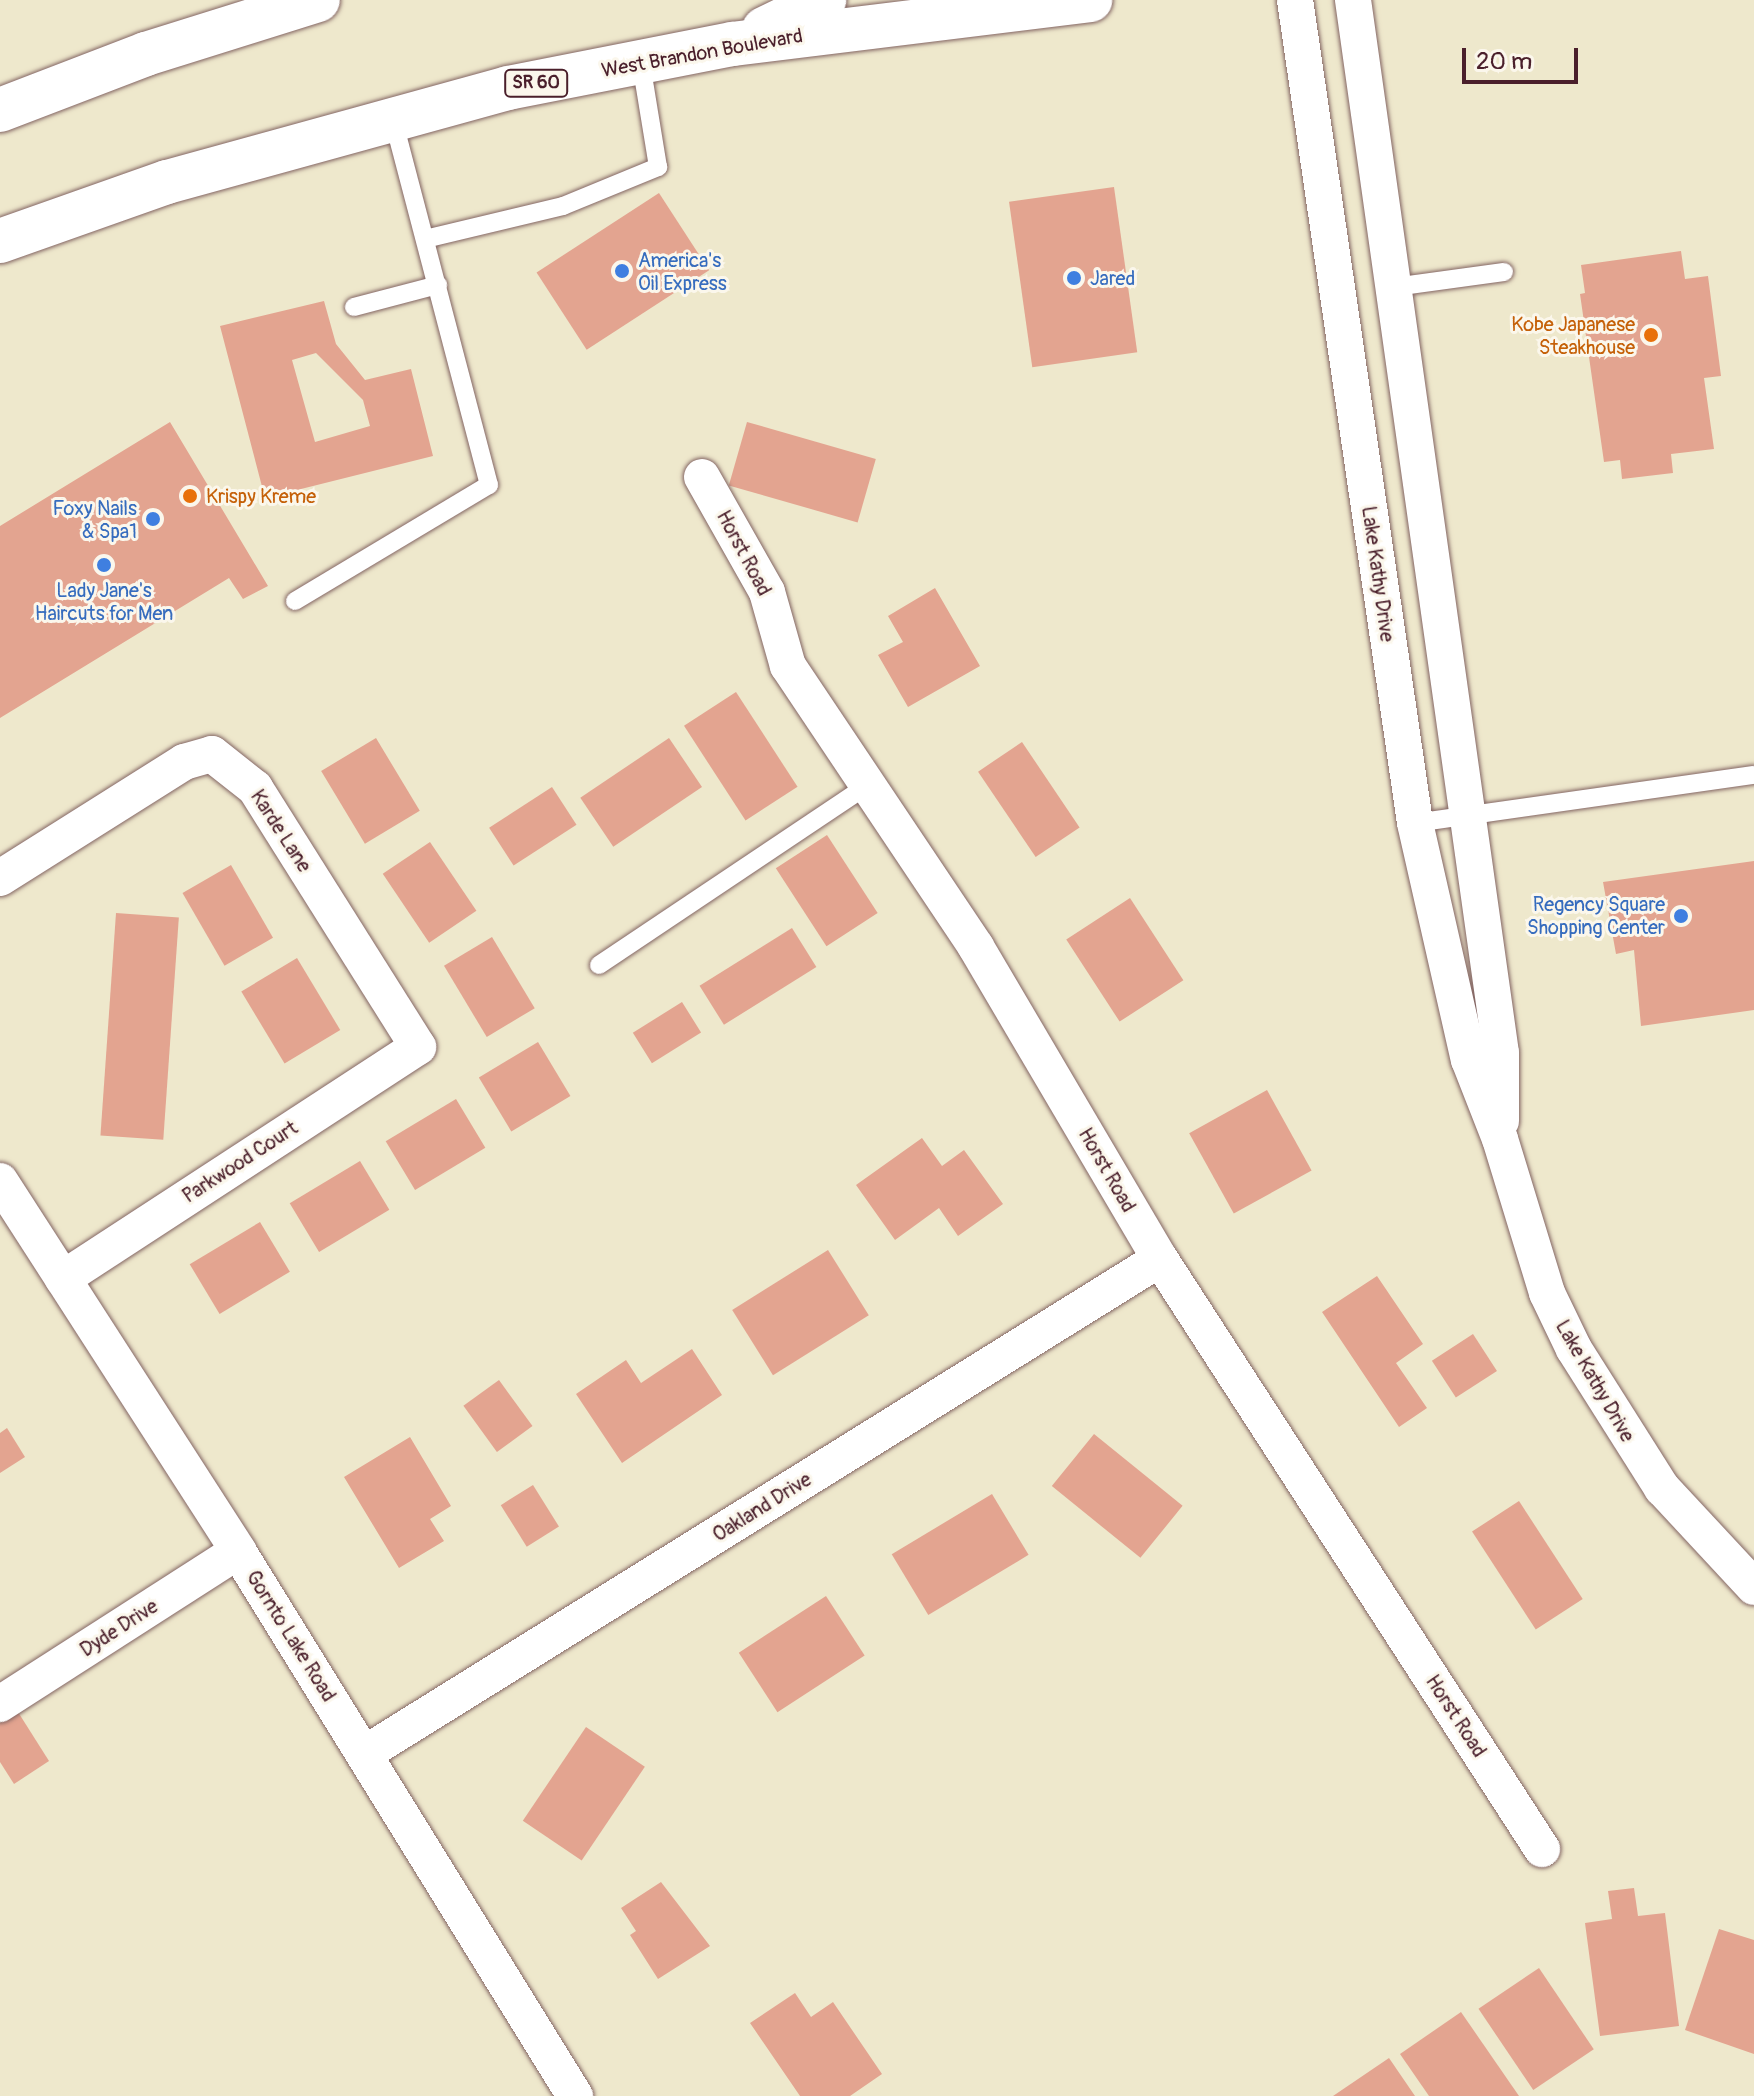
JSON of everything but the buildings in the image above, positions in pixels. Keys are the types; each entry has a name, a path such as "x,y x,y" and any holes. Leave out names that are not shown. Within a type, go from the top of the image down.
{"highway":[{"path":"0,110 146,54 318,0"},
{"path":"733,44 824,0"},
{"name":"West Brandon Boulevard","path":"0,241 167,182 393,117 733,44 1090,0"}],"street":[{"name":"Lake Kathy Drive","path":"1295,0 1415,823 1469,1060 1500,1139 1547,1293 1599,1394 1662,1488 1754,1587"},
{"name":"Lake Kathy Drive","path":"1353,0 1501,1053 1500,1139"},
{"name":"Horst Road","path":"702,477 767,592 788,666 976,947 1160,1259 1542,1849"},
{"name":"Karde Lane","path":"0,878 184,762 212,754 255,788 418,1047"},
{"name":"Parkwood Court","path":"63,1278 418,1047"},
{"name":"Gornto Lake Road","path":"0,1181 238,1551 575,2096"},
{"name":"Oakland Drive","path":"364,1754 1160,1259"},
{"name":"Dyde Drive","path":"0,1704 238,1551"}],"lane":[{"path":"425,239 563,206 658,167 641,63"},
{"path":"295,601 489,485 393,117"},
{"path":"1394,287 1504,272"},
{"path":"354,307 438,285"},
{"path":"1415,823 1754,775"},
{"path":"599,965 868,785"}],"place":[{"name":"America's Oil Express","path":"622,271"},
{"name":"Jared","path":"1074,278"},
{"name":"Kobe Japanese Steakhouse","path":"1651,335"},
{"name":"Krispy Kreme","path":"190,496"},
{"name":"Foxy Nails & Spa1","path":"153,519"},
{"name":"Lady Jane's Haircuts for Men","path":"104,565"},
{"name":"Regency Square Shopping Center","path":"1681,916"}]}
